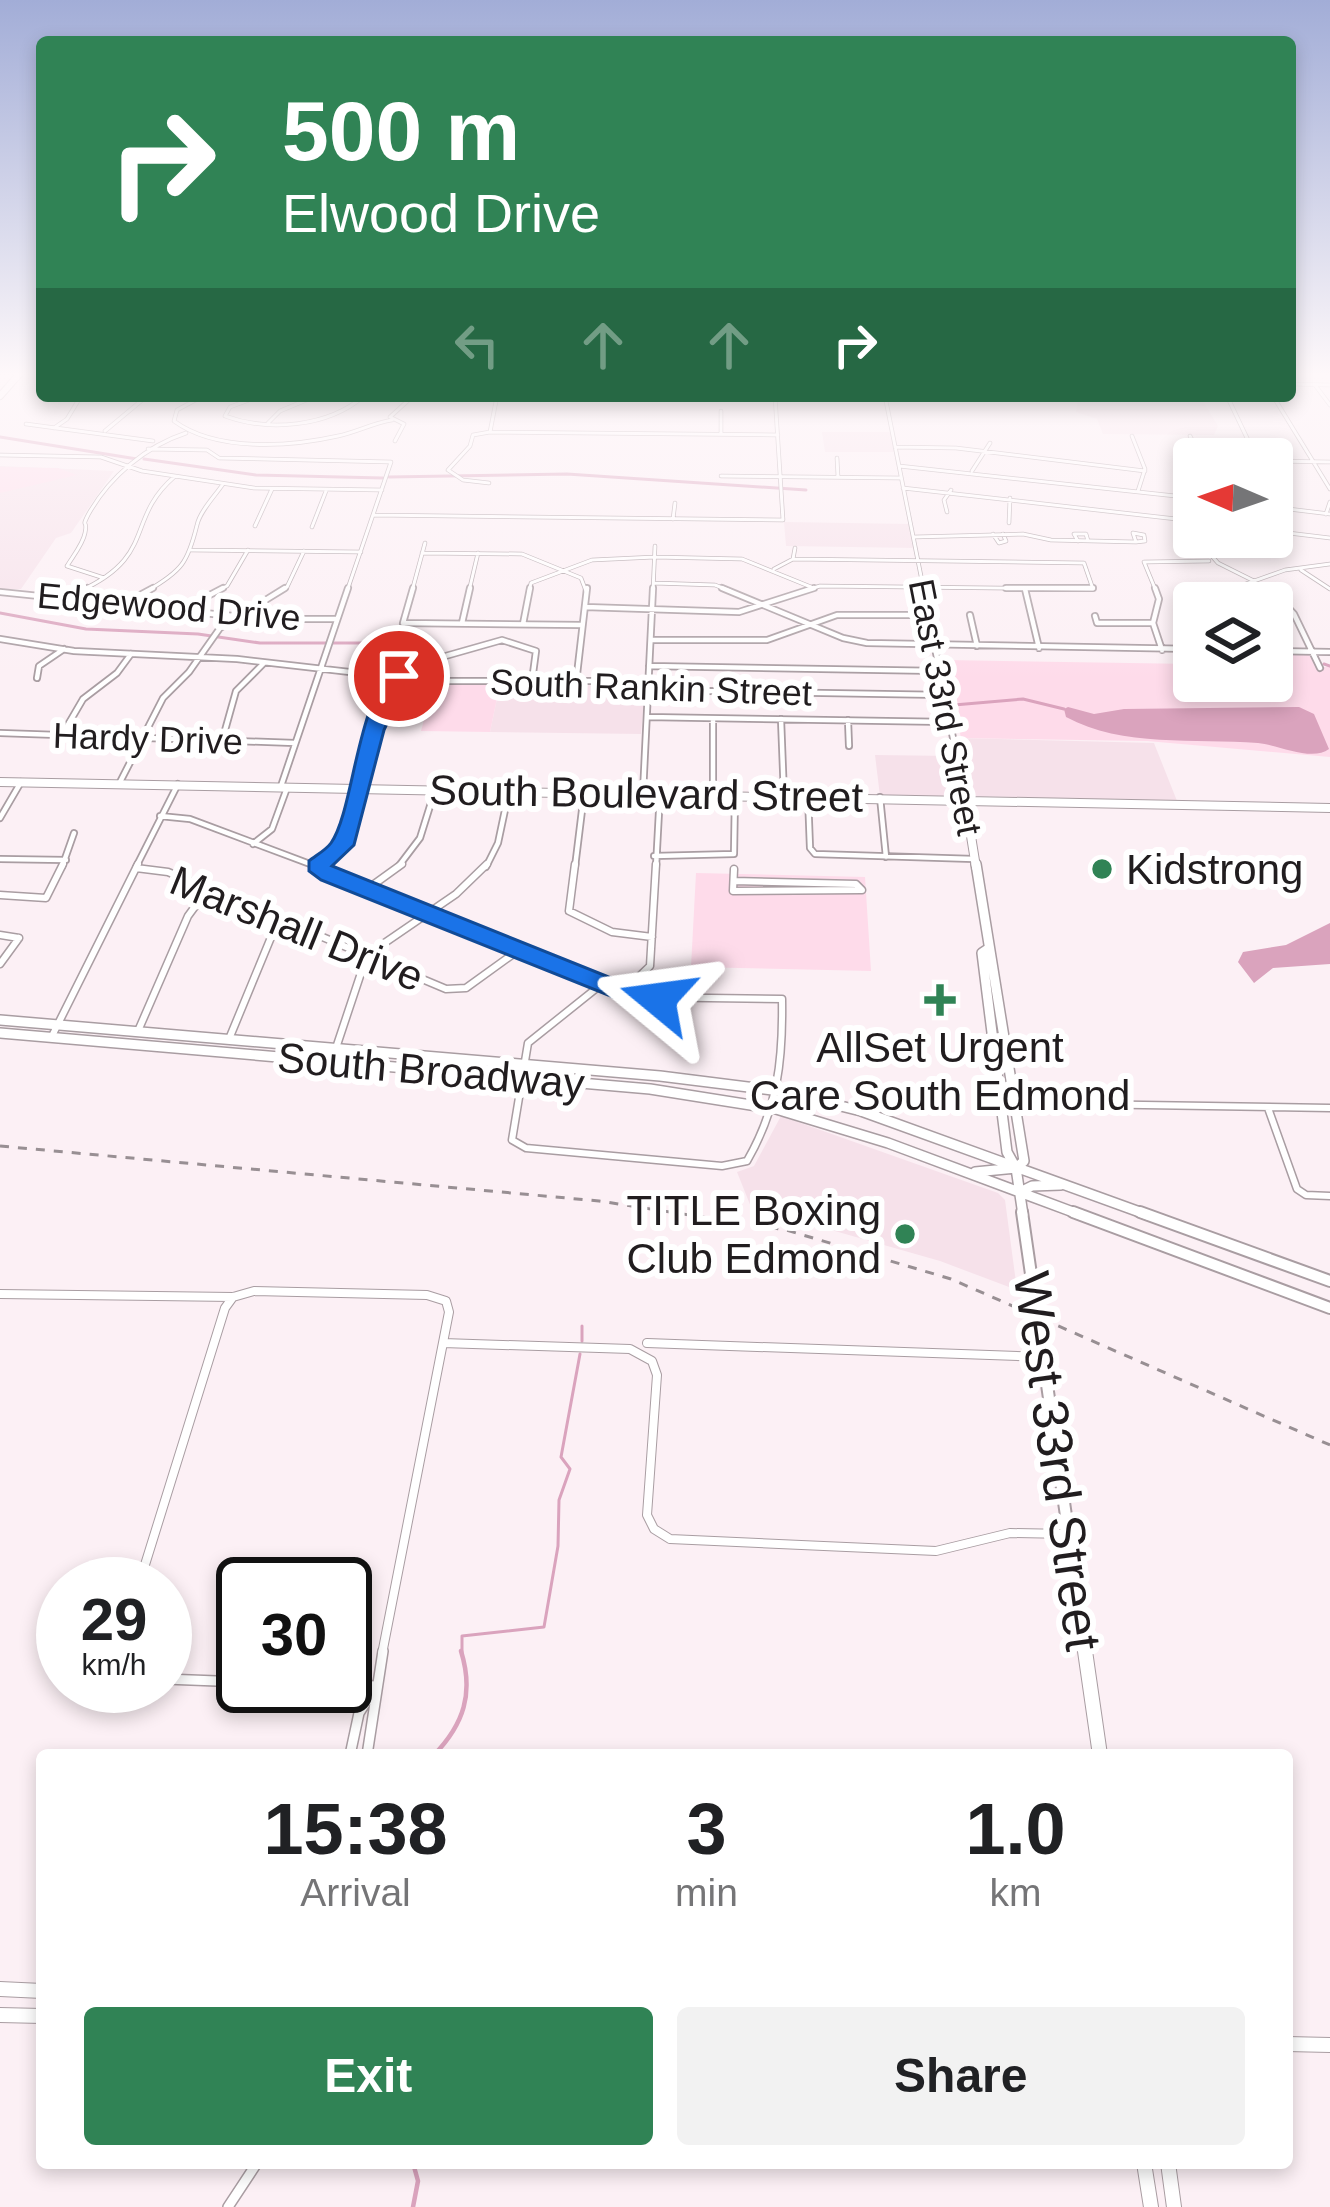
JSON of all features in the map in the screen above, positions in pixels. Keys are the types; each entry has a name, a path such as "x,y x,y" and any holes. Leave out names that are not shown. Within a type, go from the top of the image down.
{"main road":[{"name":"South Boulevard Street","path":"0,782 1330,805"},
{"name":"East 33rd Street","path":"965,799 1024,1161 1016,1168 1008,1156 989,1019 982,952 988,949"},
{"name":"South Broadway","path":"0,1020 525,1064 781,1091 861,1111 1330,1281"},
{"name":"South Broadway","path":"0,1034 698,1094 776,1108 1020,1192 1330,1308"},
{"path":"104,1042 112,1035 173,1034"},
{"path":"172,1048 223,1046 230,1039"},
{"path":"329,1061 336,1048"},
{"path":"964,1172 1016,1168"},
{"name":"West 33rd Street","path":"1016,1168 1099,1749"},
{"path":"1020,1192 1032,1186 1064,1185"},
{"path":"0,1989 36,1991"},
{"path":"0,2015 36,2016"},
{"path":"1293,2044 1330,2045"},
{"path":"1145,2169 1151,2207"},
{"path":"1169,2169 1174,2207"}],"street":[{"path":"104,578 67,565 85,537 85,520 119,474"},
{"path":"164,474 272,489 382,490"},
{"path":"253,844 272,829 295,743 386,474"},
{"path":"454,474 489,483"},
{"path":"838,474 838,478"},
{"name":"East 33rd Street","path":"901,474 965,799"},
{"path":"1004,474 1173,495"},
{"path":"1138,491 1144,474"},
{"path":"66,598 122,567 141,536 142,519 163,485 175,476"},
{"path":"722,476 902,478"},
{"path":"374,515 783,520 781,476"},
{"path":"121,605 175,576 199,535 196,525 223,484"},
{"path":"903,488 1173,518"},
{"path":"254,526 272,489"},
{"path":"312,527 327,489"},
{"path":"947,512 944,500 950,490"},
{"path":"1009,523 1010,498"},
{"path":"1293,510 1328,514 1330,502"},
{"path":"673,519 675,503"},
{"path":"1073,515 1078,507"},
{"path":"1293,533 1330,538"},
{"path":"913,536 993,534 999,543 1006,541 1003,534 1136,542"},
{"path":"425,543 403,622 582,625"},
{"path":"643,793 656,546"},
{"path":"793,559 795,548"},
{"path":"191,550 361,552"},
{"path":"178,611 227,586 248,550"},
{"path":"119,784 163,698 220,628 287,587 304,551"},
{"path":"422,553 522,554 586,584 576,683"},
{"path":"462,623 478,553"},
{"path":"523,624 530,585 604,557 733,558 811,587"},
{"path":"585,607 730,613 811,587 1093,590 1084,563 793,559 771,570"},
{"path":"1162,650 1153,623 1159,599 1144,562 1209,560 1283,599 1320,668"},
{"path":"1248,582 1330,564"},
{"path":"1298,568 1330,589"},
{"path":"654,583 715,585 854,641 1173,650"},
{"path":"1025,589 1039,648"},
{"name":"Edgewood Drive","path":"0,592 238,617 338,619"},
{"path":"651,640 767,640 846,614 930,615"},
{"path":"970,615 977,646"},
{"path":"1095,616 1097,622 1153,623"},
{"name":"South Rankin Street","path":"1,640 421,680 670,681 709,691 946,695"},
{"path":"421,680 428,661 502,640 536,651 532,682"},
{"path":"37,678 39,666 64,649"},
{"path":"1139,649 1143,661"},
{"path":"1293,652 1330,652"},
{"path":"62,735 83,699 117,673 131,654"},
{"path":"222,741 236,691 264,662"},
{"path":"650,666 941,671"},
{"path":"317,866 343,845 374,730 399,676"},
{"path":"646,717 950,722"},
{"path":"713,718 713,794"},
{"path":"781,719 784,796"},
{"path":"848,721 849,746"},
{"name":"Hardy Drive","path":"0,733 295,743"},
{"path":"0,818 21,782"},
{"path":"51,1038 178,784"},
{"path":"366,890 396,872 418,850 435,789"},
{"path":"336,1048 367,955 485,868 498,843 509,790"},
{"path":"585,792 569,910 612,932 652,937"},
{"path":"624,991 647,973 660,793"},
{"path":"654,856 734,854 735,795"},
{"path":"808,796 812,853 974,859"},
{"path":"880,797 886,857"},
{"path":"160,815 190,819 317,866 366,890 646,999 782,999 781,1091 747,1161 732,1167 526,1148 512,1137 532,1037 602,983"},
{"path":"0,896 46,898 74,833"},
{"path":"0,859 66,860"},
{"name":"Marshall Drive","path":"136,868 168,872 458,990 517,950"},
{"path":"734,868 733,891 862,890 856,884 734,881"},
{"path":"138,1031 194,907 215,892"},
{"path":"230,1039 279,917"},
{"path":"0,935 20,938 0,964"},
{"path":"1015,1103 1330,1108"},
{"path":"1268,1108 1297,1189 1306,1195 1330,1196"},
{"path":"0,1294 233,1297 254,1291 443,1299 449,1312 376,1686 369,1749"},
{"path":"147,1557 225,1308 233,1297"},
{"path":"443,1343 630,1349 652,1360 657,1375 647,1515 654,1529 670,1539 936,1551 998,1535 1068,1534"},
{"path":"647,1343 1043,1357"},
{"path":"372,1686 376,1686"},
{"path":"351,1749 358,1713 376,1686"},
{"path":"228,2207 253,2169"}],"shaded area":[{"path":"0,474 112,474 71,533 56,538 21,589 0,589"},
{"path":"0,474 77,475 0,493"},
{"path":"784,522 911,524 916,548 786,546"},
{"path":"1293,652 1308,652 1315,667 1330,667 1330,757 1147,741 961,738 945,660 1173,664 1173,702 1293,702"},
{"path":"434,682 500,684 490,732 421,731"},
{"path":"500,684 645,686 641,734 490,732"},
{"path":"1068,707 1094,714 1124,709 1299,707 1314,714 1329,749 1305,753 1258,743 1135,738 1066,717"},
{"path":"956,738 1154,743 1177,801 972,796"},
{"path":"875,755 953,756 962,797 880,796"},
{"path":"696,873 865,877 871,971 691,967"},
{"path":"1330,923 1330,964 1273,968 1254,983 1238,962 1243,952 1286,945"},
{"path":"781,1116 998,1193 1005,1200 1017,1290 940,1261 751,1207 737,1172 754,1166"}],"waterway":[{"path":"249,474 383,478"},
{"path":"389,477 567,474 806,490"},
{"path":"0,613 86,629 198,634 260,643 374,643"},
{"path":"1324,664 1330,666"},
{"path":"954,705 1023,699 1064,709"},
{"path":"582,1326 582,1341"},
{"path":"462,1654 462,1636 544,1627 558,1546 559,1500 570,1469 561,1457 580,1354"},
{"path":"439,1749 464,1707 461,1651"},
{"path":"413,2207 418,2181 415,2169"}],"railway":[{"path":"0,1146 599,1201 786,1230 951,1279 1330,1445"}],"place":[{"name":"Kidstrong","path":"1102,869"},
{"name":"AllSet Urgent Care South Edmond","path":"940,1000"},
{"name":"TITLE Boxing Club Edmond","path":"905,1234"}],"route":[{"path":"399,676 374,730 343,845 317,866 324,873 637,997 658,999"}]}
